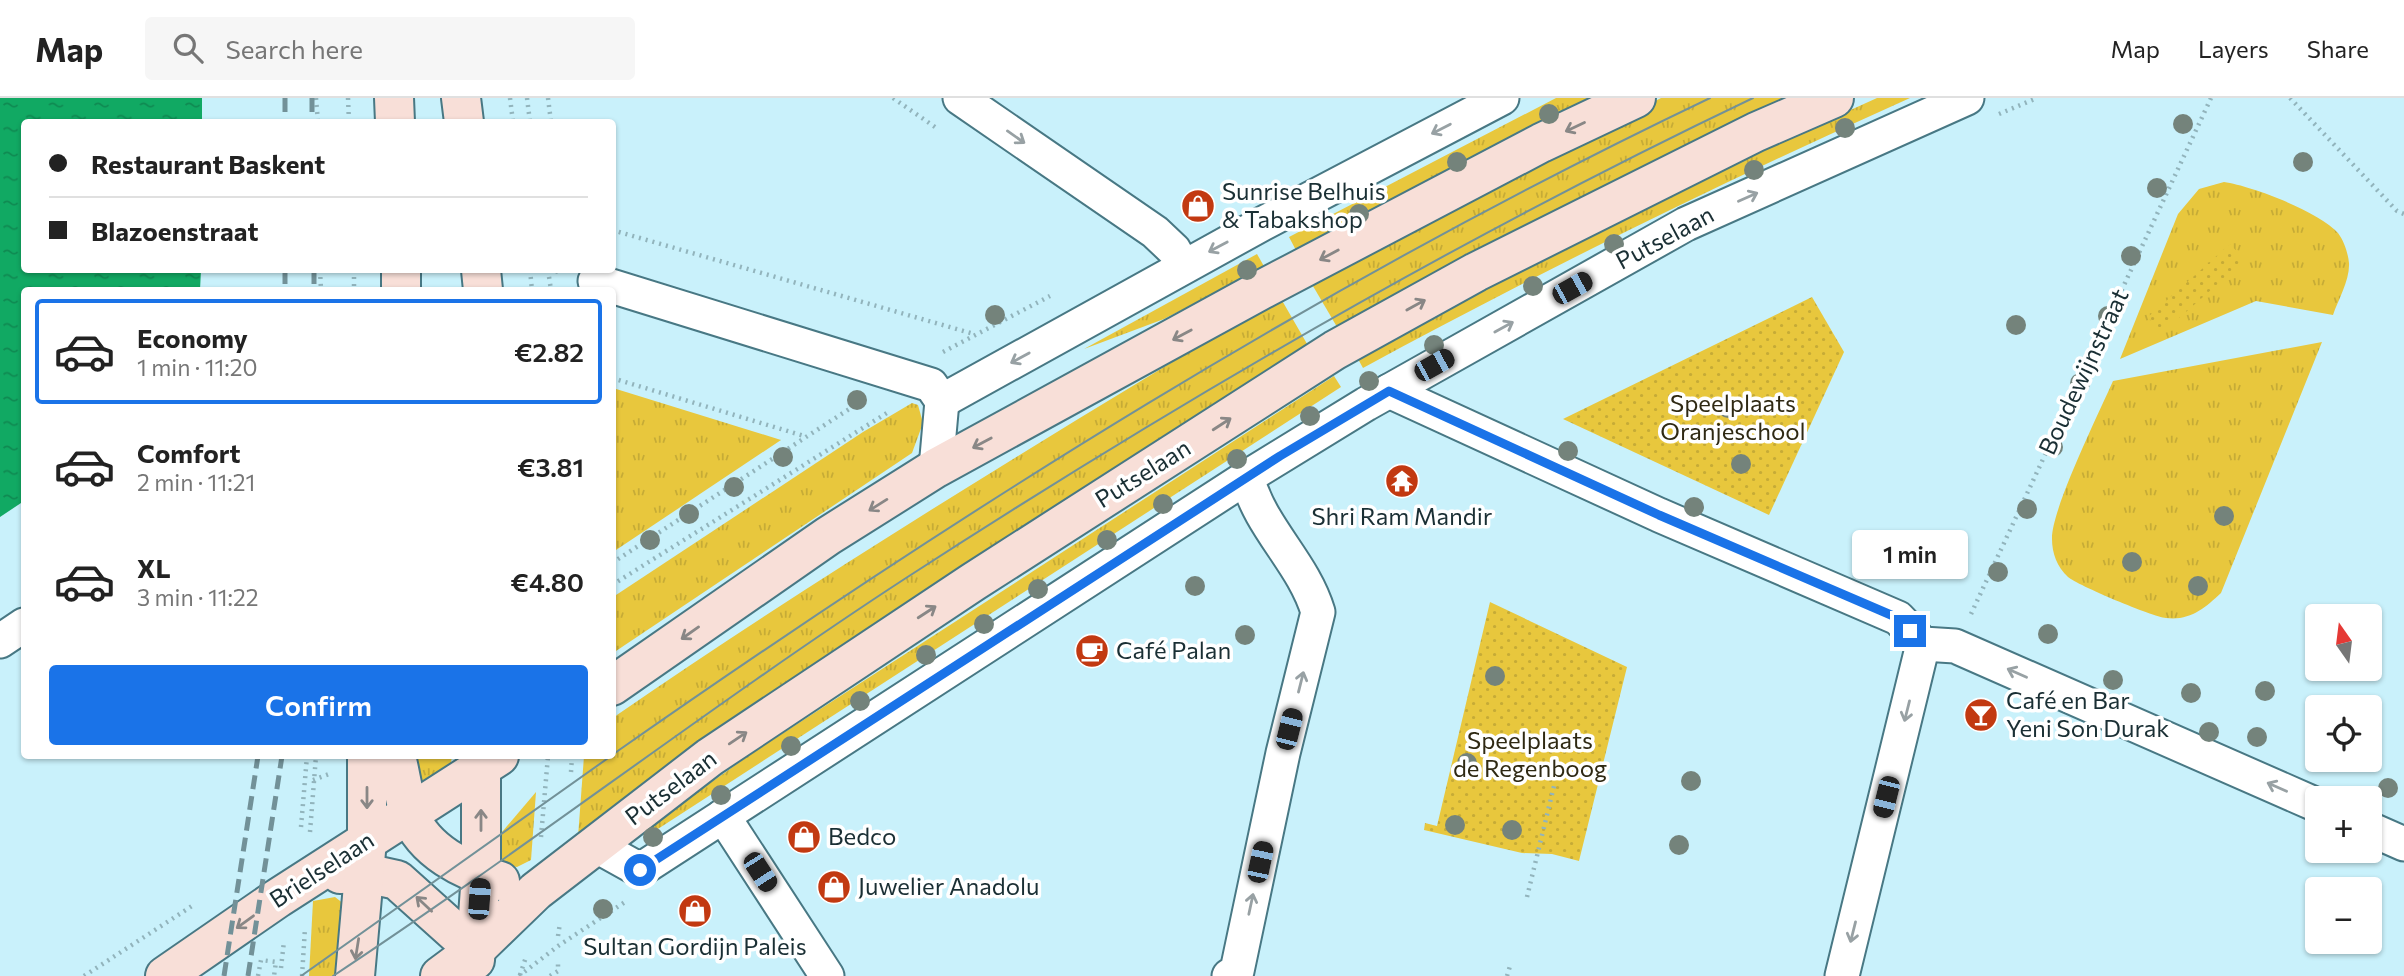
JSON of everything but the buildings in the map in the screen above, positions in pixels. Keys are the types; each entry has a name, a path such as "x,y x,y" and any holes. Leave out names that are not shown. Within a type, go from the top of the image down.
{"main road":[{"path":"394,98 395,119"},
{"path":"461,98 464,119"},
{"path":"616,683 828,536 936,468 1263,289 1541,144 1636,98"},
{"name":"Putselaan","path":"440,976 475,963 536,891 754,727 972,582 1335,350 1476,272 1756,132 1834,98"},
{"path":"355,976 366,857 368,759"},
{"path":"397,759 410,814 424,838 441,854 481,873 536,891"},
{"path":"475,963 487,760"},
{"name":"Brielselaan","path":"165,976 308,879 366,857 410,814 487,760"},
{"path":"366,857 397,880 475,963"}],"street":[{"path":"960,98 1155,232 1174,250 1183,266"},
{"path":"943,401 1183,266 1502,98"},
{"name":"Putselaan","path":"595,845 640,870 1247,477 1389,391 1686,224 1967,98"},
{"path":"595,281 614,287"},
{"path":"616,287 932,385 943,401 936,468"},
{"path":"1389,391 1659,515 1898,618 1939,645 2305,801"},
{"path":"1241,974 1283,753 1318,612 1312,592 1258,508 1247,477"},
{"path":"0,641 21,627"},
{"path":"1842,976 1939,645"},
{"path":"723,816 827,976"},
{"path":"2382,834 2404,844"}],"path":[{"path":"316,98 318,119"},
{"path":"348,98 349,119"},
{"path":"510,98 513,119"},
{"path":"527,98 530,119"},
{"path":"548,98 551,119"},
{"name":"Boudewijnstraat","path":"1939,645 2211,98"},
{"path":"2290,98 2397,211 2404,214"},
{"path":"616,231 974,334"},
{"path":"941,353 1055,294"},
{"path":"616,379 805,437"},
{"path":"616,560 868,397"},
{"path":"301,827 306,759"},
{"path":"309,829 316,759"},
{"path":"571,772 572,759"},
{"path":"1527,897 1555,782"},
{"path":"257,976 261,960 276,962 274,976"},
{"path":"550,976 558,971 558,964"},
{"path":"1507,976 1510,966"}],"green space":[{"path":"1556,98 1588,98 1341,226 1299,256 1289,237"},
{"path":"1661,98 1792,98 1340,332 1310,281"},
{"path":"1877,98 1910,98 1634,228 1363,368 1358,359 1614,223"},
{"path":"2224,182 2285,201 2317,217 2338,233 2347,251 2349,270 2333,315 2256,301 2120,359 2178,214 2199,189"},
{"path":"2230,244 2245,260 2162,333 2148,317"},
{"path":"1257,254 1265,268 1164,319 1084,349"},
{"path":"1280,297 1310,349 578,837 584,759 616,759 617,715 862,553"},
{"name":"Speelplaats Oranjeschool","path":"1812,297 1844,352 1769,515 1563,419"},
{"path":"2322,342 2221,593 2215,599 2190,615 2166,618 2100,593 2074,581 2064,573 2053,549 2054,525 2067,485 2113,381"},
{"path":"1334,376 1341,387 647,836 640,833 751,754"},
{"path":"616,389 781,440 616,550"},
{"path":"912,403 918,405 923,423 912,453 616,651 616,595 863,432"},
{"name":"Speelplaats de Regenboog","path":"1490,602 1627,667 1579,861 1552,854 1522,853 1424,830 1425,823 1437,826"},
{"path":"413,759 452,759 450,769 414,790"},
{"path":"536,792 531,860 517,867 489,862 491,845"},
{"path":"335,897 344,904 337,976 309,976 313,901"}],"water":[{"path":"0,98 202,98 202,119 21,119 21,273 201,273 200,287 21,287 21,503 0,517"}],"tram line":[{"path":"616,752 877,575 1011,488 1285,322 1566,169 1710,98"},
{"path":"333,976 477,878 833,626 1112,448 1216,385 1428,265 1535,207 1753,98"},
{"path":"301,976 607,759"}],"railway":[{"path":"285,98 285,119"},
{"path":"312,98 312,119"},
{"path":"285,273 285,287"},
{"path":"314,273 314,287"},
{"path":"224,976 258,759"},
{"path":"248,976 282,759"}],"place":[{"name":"Sunrise Belhuis & Tabakshop","path":"1198,206"},
{"name":"Shri Ram Mandir","path":"1402,481"},
{"name":"Café Palan","path":"1092,651"},
{"name":"Café en Bar Yeni Son Durak","path":"1981,715"},
{"name":"Bedco","path":"804,837"},
{"name":"Juwelier Anadolu","path":"834,887"},
{"name":"Sultan Gordijn Paleis","path":"695,911"}],"route":[{"path":"640,870 1280,456 1389,391 1659,515 1898,618 1910,631"}]}
